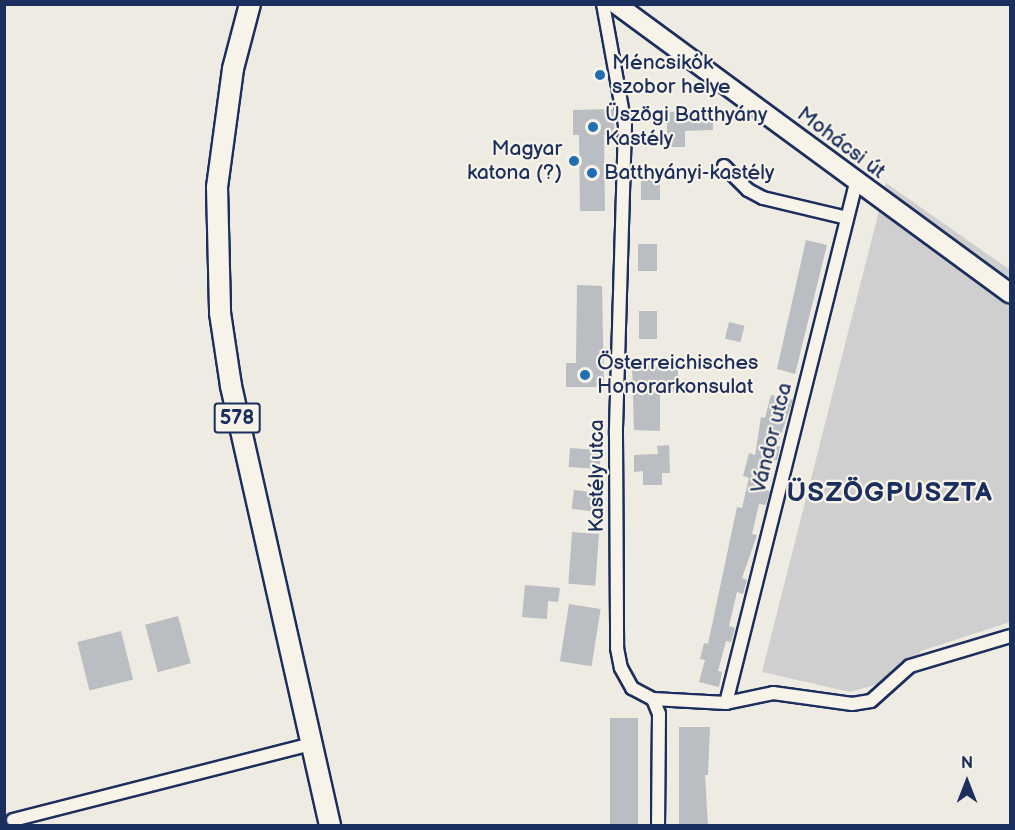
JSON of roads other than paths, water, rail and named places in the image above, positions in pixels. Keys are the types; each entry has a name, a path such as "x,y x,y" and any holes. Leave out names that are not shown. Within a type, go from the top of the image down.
{"main road":[{"name":"578","path":"250,4 233,69 218,176 216,247 220,313 231,386 330,825"},
{"name":"Mohácsi út","path":"616,4 856,183 1011,293"}],"street":[{"name":"Kastély utca","path":"603,4 625,125 616,434 617,648 621,668 632,688 653,699"},
{"path":"724,166 763,198 847,218"},
{"name":"Vándor utca","path":"726,703 856,183"},
{"path":"658,825 659,714 653,699 726,703 773,693 852,704 871,701 910,666 1011,636"},
{"path":"13,820 312,744"}],"place":[{"name":"Méncsikók szobor helye","path":"600,75"},
{"name":"Üszögi Batthyány Kastély","path":"593,127"},
{"name":"Magyar katona (?)","path":"574,161"},
{"name":"Batthyányi-kastély","path":"592,173"},
{"name":"Österreichisches Honorarkonsulat","path":"585,375"}],"district":[{"name":"ÜSZÖGPUSZTA","path":"890,494"}]}
